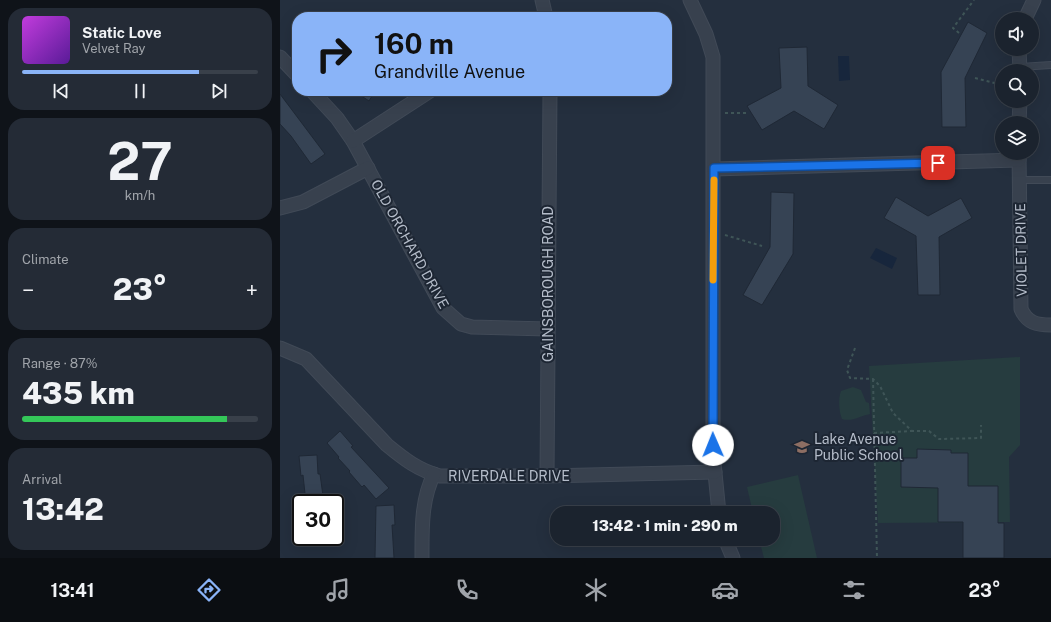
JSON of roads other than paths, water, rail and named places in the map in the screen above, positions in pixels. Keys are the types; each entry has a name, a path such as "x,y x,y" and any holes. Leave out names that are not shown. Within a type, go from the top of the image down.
{"street":[{"path":"542,0 545,12"},
{"path":"690,0 706,34 713,57 713,453 718,506"},
{"path":"1028,12 1034,0"},
{"path":"280,57 292,70"},
{"name":"OLD ORCHARD DRIVE","path":"317,96 337,118 353,141 443,308 461,324 472,327 548,329"},
{"path":"353,141 422,96"},
{"name":"GAINSBOROUGH ROAD","path":"547,476 550,96"},
{"path":"714,168 995,158"},
{"name":"VIOLET DRIVE","path":"1019,160 1021,309 1024,317 1030,322 1051,325"},
{"path":"280,208 303,202 368,168"},
{"name":"RIVERDALE DRIVE","path":"280,348 306,359 401,458 440,476 547,476 715,472"},
{"path":"422,558 422,524 428,491 434,474"},
{"path":"728,546 733,558"}],"lane":[{"path":"1039,67 1051,65"},
{"path":"1020,180 1051,180"}],"water":[{"path":"838,56 849,56 850,80 839,81"},
{"path":"876,248 897,258 892,269 870,258"}],"place":[{"name":"Lake Avenue Public School","path":"802,447"}]}
